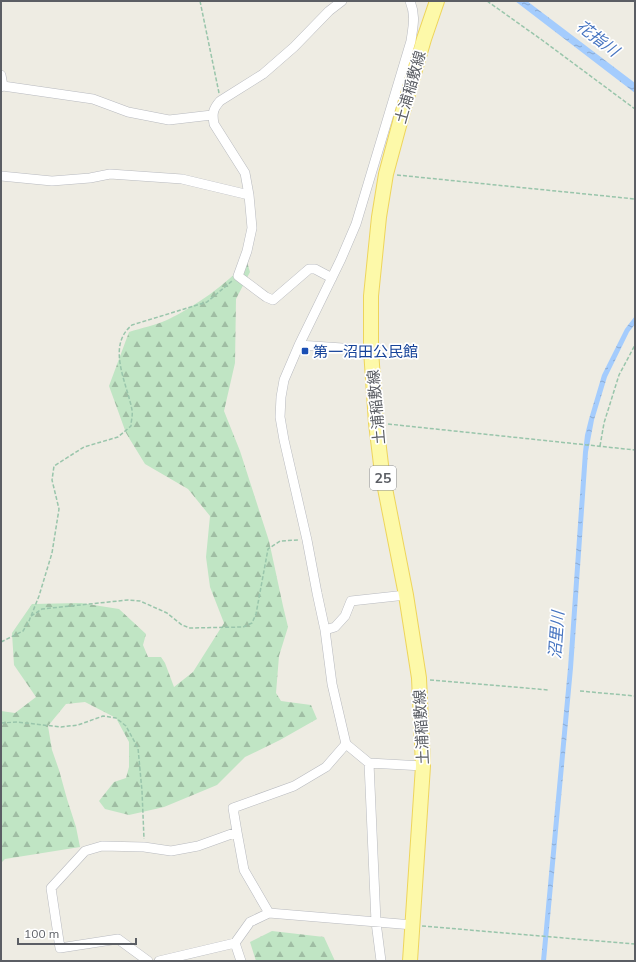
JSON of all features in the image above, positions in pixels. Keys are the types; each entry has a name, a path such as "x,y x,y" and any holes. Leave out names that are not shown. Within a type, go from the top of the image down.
{"main road":[{"name":"土浦稲敷線","path":"410,961 423,766 419,678 406,595 382,473 376,423 371,350 371,296 379,216 386,174 403,111 437,1"}],"street":[{"path":"332,278 315,270 309,269 273,300 266,297 238,276 247,251 252,228 249,196 245,173 214,124 212,115 220,101 263,74 294,47 329,11 342,1"},
{"path":"410,1 413,9 414,23 411,41 356,224 350,240 299,345 284,380 280,417 307,540 325,630 332,684 346,744 369,763 423,766"},
{"path":"1,75 2,86 93,99 128,112 169,120 212,115"},
{"path":"1,176 52,181 90,178 110,174 182,179 249,196"},
{"path":"299,345 371,350"},
{"path":"325,630 335,627 345,616 351,601 406,595"},
{"path":"269,913 244,870 236,832 233,808 294,786 326,767 346,744"},
{"path":"369,763 376,922 381,961"},
{"path":"148,961 118,939 60,948 51,888 85,851 102,846 144,847 171,851 198,846 236,832"},
{"path":"159,961 235,943 250,922 269,913 413,925"},
{"path":"235,943 241,961"}],"path":[{"path":"200,1 220,101"},
{"path":"487,1 542,40 635,110"},
{"path":"386,174 635,199"},
{"path":"1,642 23,631 39,596 52,554 59,509 52,480 54,466 84,447 118,437 131,426 132,412 120,366 120,341 127,329 132,325 207,302 238,276"},
{"path":"600,446 604,424 619,374 635,345"},
{"path":"376,423 635,450"},
{"path":"31,616 42,609 128,600 140,601 167,613 182,625 190,628 243,627 252,623 256,614 268,549 280,541 307,540"},
{"path":"419,678 549,690"},
{"path":"580,690 635,696"},
{"path":"1,723 17,722 61,727 78,725 103,716 116,718 126,726 138,748 142,791 144,847"},
{"path":"413,925 635,944"}],"green space":[{"path":"247,262 250,272 236,299 235,363 224,411 240,451 269,541 288,627 279,656 276,693 281,701 311,705 317,719 280,740 245,757 217,785 164,807 129,815 105,809 99,801 114,782 126,778 129,767 129,742 116,718 85,702 66,704 48,726 52,750 76,827 80,847 5,859 1,863 1,711 15,713 36,697 14,665 12,633 32,604 81,603 119,609 146,634 143,645 148,657 161,657 165,663 174,687 193,672 224,623 210,587 206,557 210,516 188,489 145,464 126,433 109,386 129,332 163,322 189,308 220,287"},
{"path":"272,931 324,937 335,961 256,961 250,942"}],"water":[{"name":"花指川","path":"515,1 527,1 635,83 635,93"},
{"name":"沼里川","path":"635,316 635,324 629,332 607,377 594,420 588,452 573,668 546,961 541,961 568,668 585,435 602,375 625,329"}],"place":[{"name":"第一沼田公民館","path":"305,351"}]}
